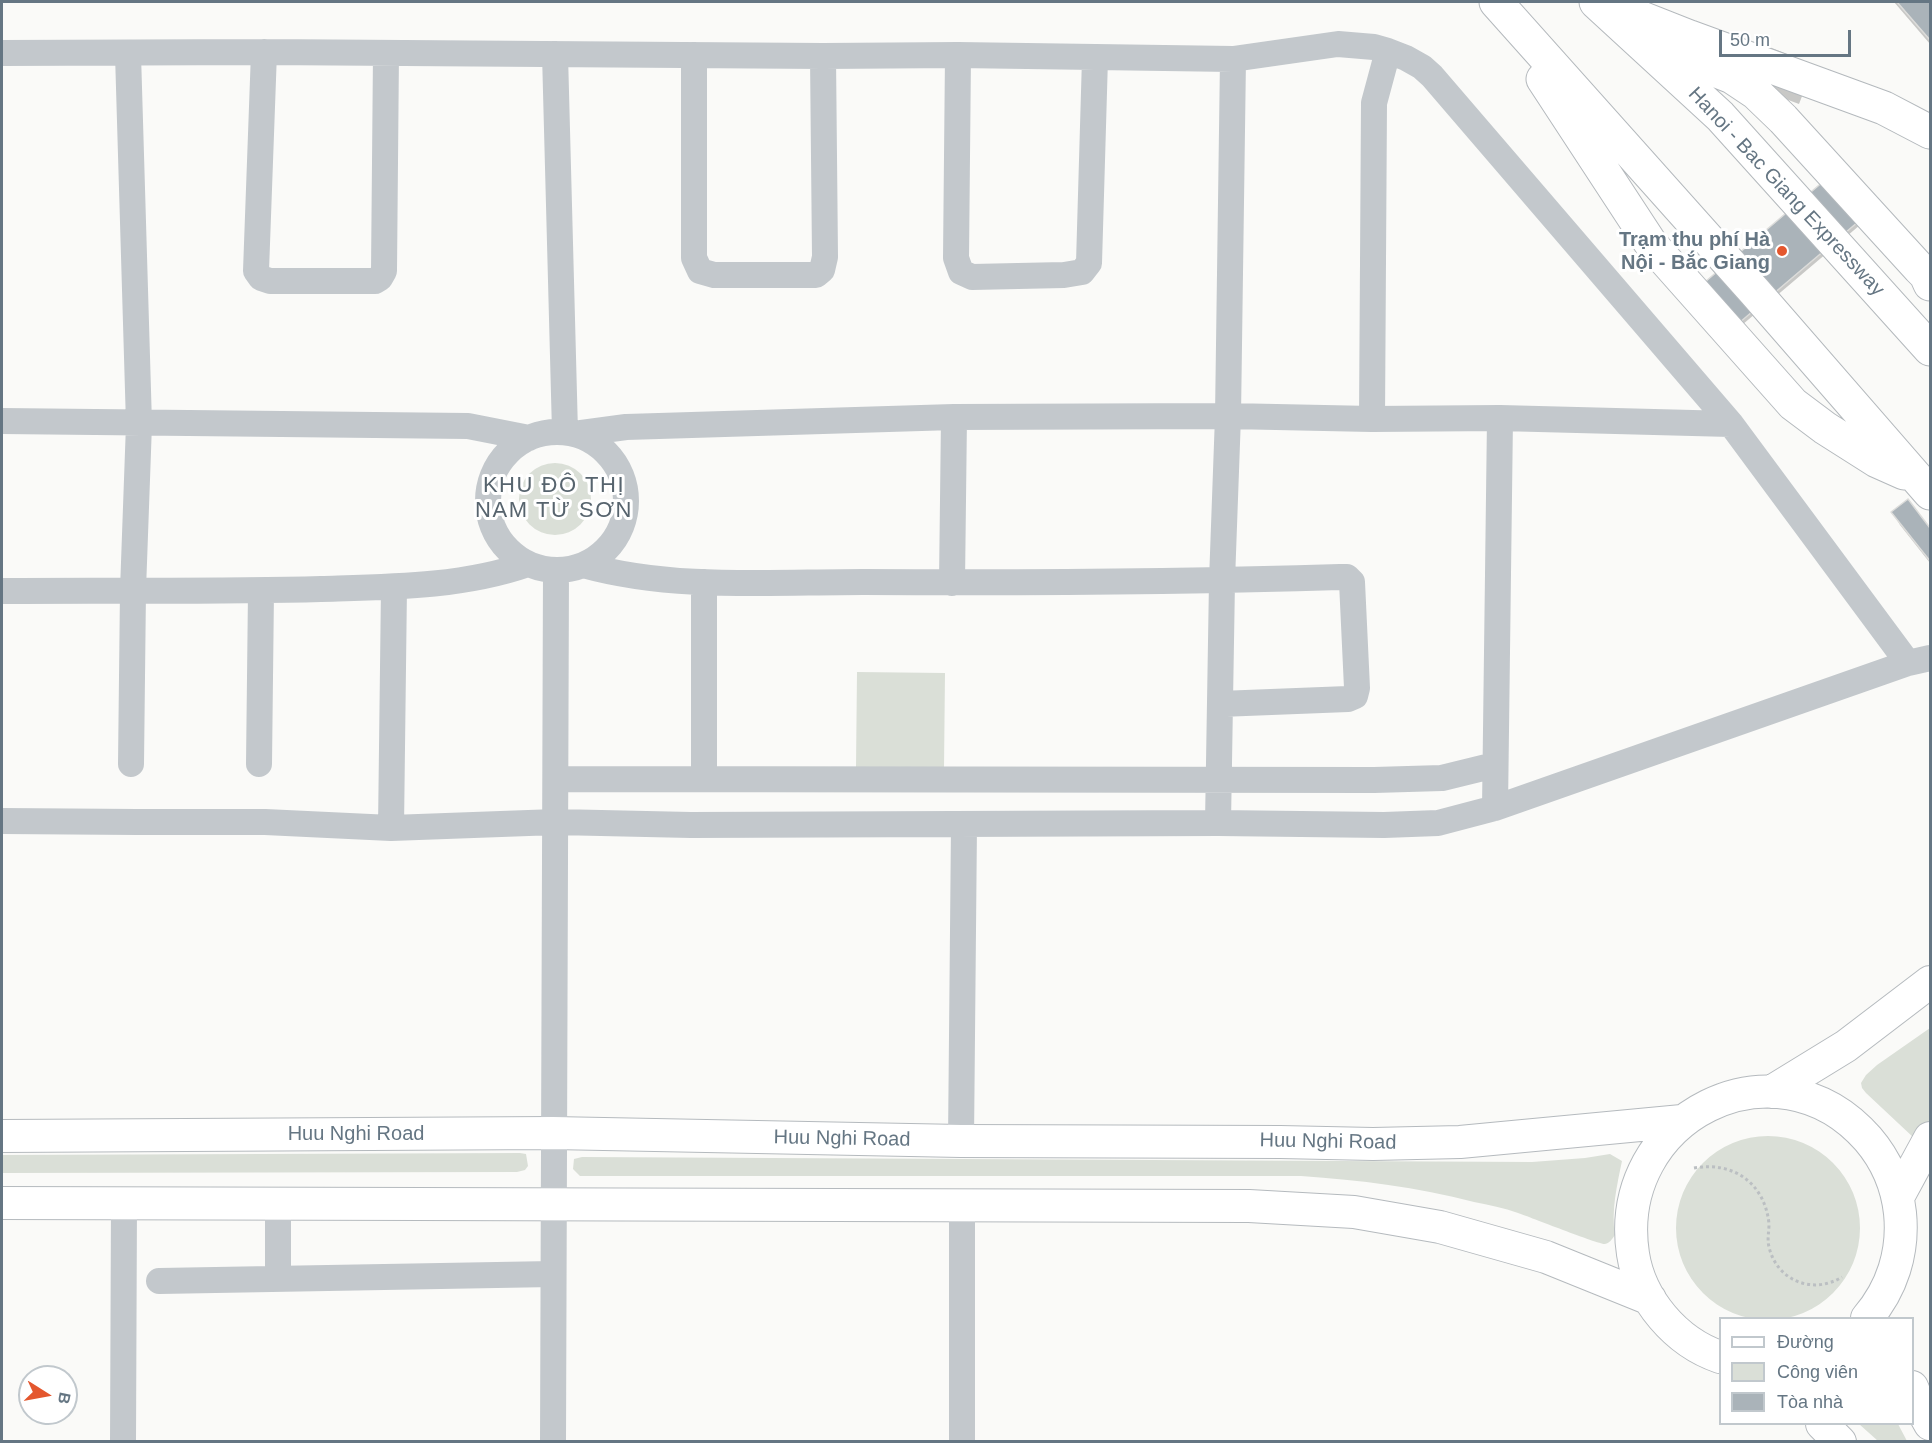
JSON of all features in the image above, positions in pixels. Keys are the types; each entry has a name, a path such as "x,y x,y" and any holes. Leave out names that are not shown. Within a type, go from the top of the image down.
{"highway":[{"path":"1495,2 1755,292 1925,487"},
{"path":"1495,2 1586,146 1652,244 1713,314 1793,404 1825,428 1925,487"},
{"name":"Hanoi - Bac Giang Expressway","path":"1596,2 1720,117 1930,349"},
{"path":"1612,2 1629,13 1690,37 1884,108 1930,132"},
{"name":"Hanoi - Bac Giang Expressway","path":"1636,39 1732,77 1756,93 1783,118 1926,275 1930,284"}],"main road":[{"path":"1771,1092 1846,1046 1930,982"},
{"path":"1719,1356 1684,1337 1659,1313 1650,1299 1634,1262 1631,1217 1642,1174 1652,1154 1666,1137 1682,1121 1702,1108 1739,1095 1771,1092 1800,1096 1814,1101 1852,1123 1868,1138 1881,1156 1898,1197 1901,1234 1898,1258 1890,1282 1882,1299 1868,1317"},
{"name":"Huu Nghi Road","path":"2,1136 554,1133 961,1142 1373,1144 1460,1142 1682,1121"},
{"path":"1898,1197 1930,1138"},
{"path":"2,1203 1249,1206 1354,1212 1440,1227 1503,1243 1565,1263 1650,1299"},
{"path":"1890,1282 1895,1317"},
{"path":"1914,1392 1930,1424"},
{"path":"1823,1425 1840,1442"}],"street":[{"path":"2,53 958,55 1233,59 1338,44 1374,47 1388,51 1422,67 1432,76 1731,424 1919,661 1495,808 1438,823 1384,825 1218,823 691,825 556,822 391,828 265,822 2,820"},
{"path":"1372,419 1374,103 1388,51"},
{"path":"264,52 256,271 261,278 270,281 375,281 384,271 386,53"},
{"path":"129,54 139,424 133,590 131,764"},
{"path":"555,54 569,433"},
{"path":"694,55 694,258 700,271 714,275 816,274 822,270 825,257 823,56"},
{"path":"958,55 956,258 961,272 972,277 1064,275 1082,272 1089,263 1095,58"},
{"path":"1218,823 1222,580 1228,416 1233,59"},
{"path":"2,412 2,421 468,426 529,438"},
{"path":"569,433 593,443 607,454 618,471 625,494 624,510 617,533 603,552 583,565 556,570 528,564 513,554 501,541 492,524 488,507 490,483 495,471 509,451 529,438 553,432 569,433 626,427 954,417 1500,418 1731,424"},
{"path":"952,582 954,417"},
{"path":"1495,808 1500,418"},
{"path":"2,591 261,591 394,587 474,579 528,564"},
{"path":"583,565 645,577 704,582 1222,580 1347,577 1353,582 1357,688 1355,696 1348,699 1220,704"},
{"path":"553,1442 556,570"},
{"path":"704,582 704,778"},
{"path":"391,828 394,587"},
{"path":"259,764 261,591"},
{"path":"556,779 1442,778 1495,765"},
{"path":"961,1142 964,825"},
{"path":"123,1442 124,1203"},
{"path":"278,1204 278,1278"},
{"path":"962,1206 962,1442"},
{"path":"159,1281 553,1274"}],"path":[{"path":"1694,1168 1713,1166 1730,1169 1751,1183 1764,1206 1769,1223 1768,1237 1773,1257 1788,1276 1800,1284 1818,1286 1830,1284 1842,1277"}],"green space":[{"path":"562,463 581,473 589,485 591,499 589,513 581,525 569,533 548,535 529,525 521,513 519,492 529,473 541,465"},
{"path":"857,672 945,673 944,768 856,767"},
{"path":"1930,1028 1930,1129 1914,1138 1866,1093 1861,1083 1877,1065"},
{"path":"1750,1137 1786,1137 1819,1151 1845,1177 1859,1210 1859,1246 1845,1279 1819,1305 1792,1317 1744,1317 1717,1305 1691,1279 1677,1246 1677,1210 1691,1177 1717,1151"},
{"path":"526,1154 528,1166 525,1170 517,1172 2,1173 2,1155"},
{"path":"1610,1154 1622,1161 1614,1207 1615,1235 1610,1242 1605,1244 1513,1211 1431,1192 1301,1176 580,1176 573,1169 574,1159 582,1157 1532,1162"},
{"path":"1860,1425 1899,1425 1907,1441 1878,1441"}],"building":[{"path":"1897,2 1930,2 1930,40"},
{"name":"Trạm thu phí Hà Nội - Bắc Giang","path":"1838,169 1872,210 1726,334 1692,293"},
{"path":"1908,499 1930,528 1930,561 1891,512"}],"place":[{"name":"Trạm thu phí Hà Nội - Bắc Giang","path":"1782,251"}],"district":[{"name":"KHU ĐÔ THỊ NAM TỪ SƠN","path":"554,498"}]}
